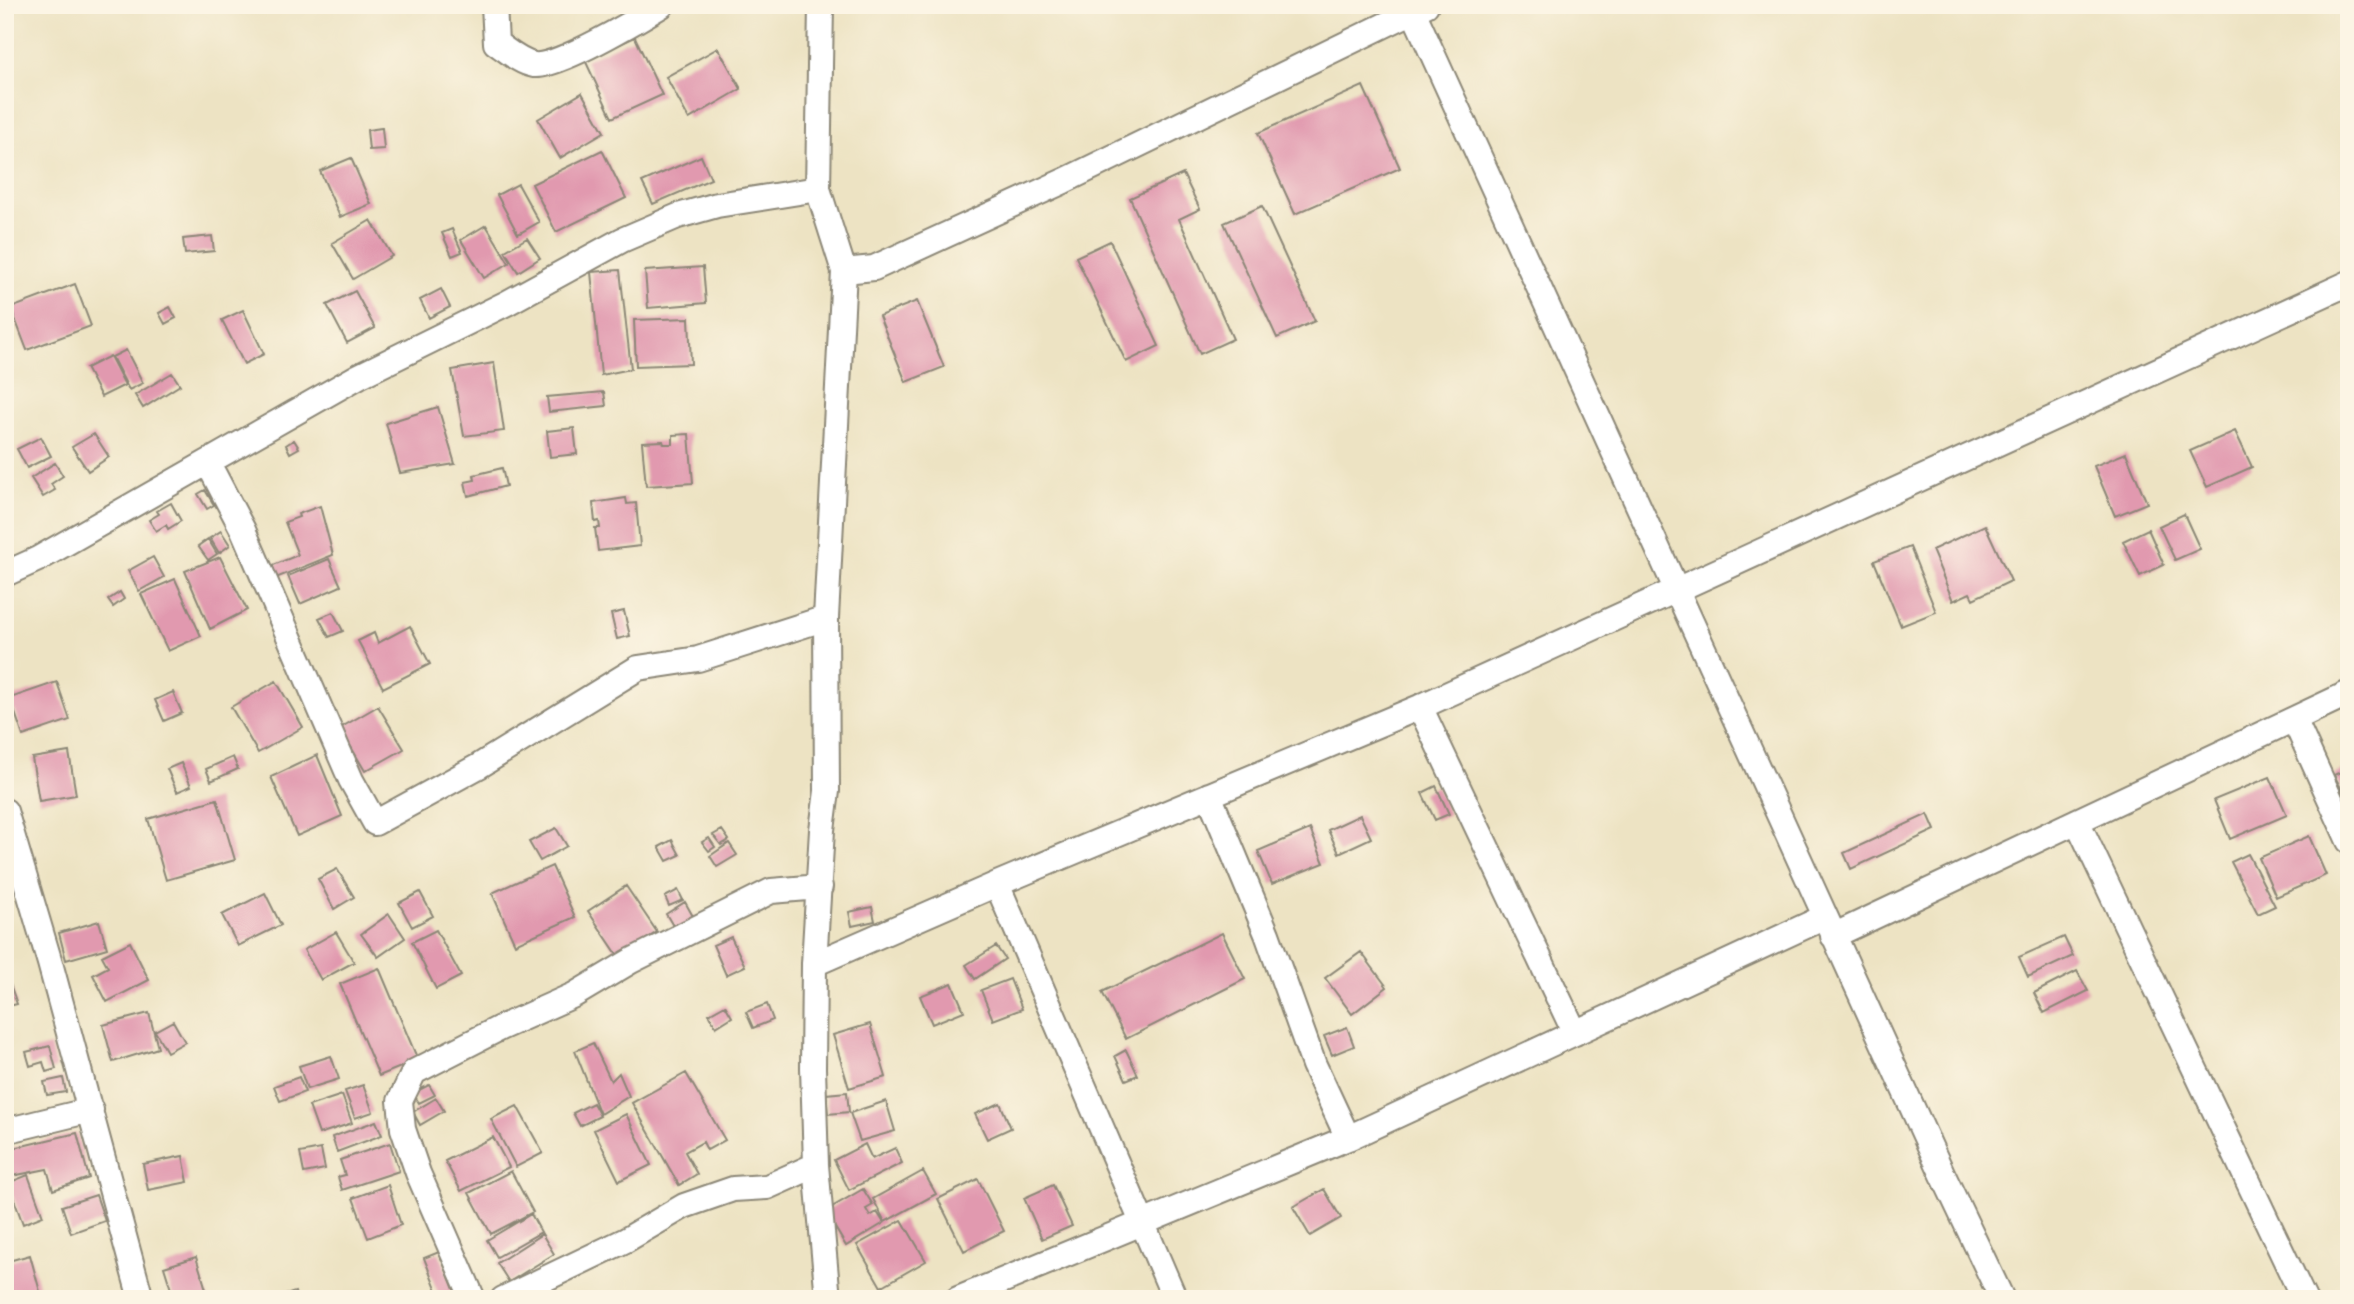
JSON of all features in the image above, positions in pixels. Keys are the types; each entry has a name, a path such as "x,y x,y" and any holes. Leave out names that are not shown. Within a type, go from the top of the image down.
{"street":[{"path":"494,5 496,43 517,59 536,65 565,58 662,5"},
{"path":"821,5 818,189 844,271 826,618 827,791 814,964 816,1165 828,1299"},
{"path":"844,271 874,268 1077,175 1419,8 1676,592 1942,1175 2002,1299"},
{"path":"5,574 38,559 359,376 507,303 622,240 678,216 717,205 818,189"},
{"path":"814,964 997,884 1420,707 2349,283"},
{"path":"208,463 243,530 351,780 375,823 479,766 638,668 698,659 826,618"},
{"path":"958,1299 1348,1138 1575,1033 2077,821 2349,694"},
{"path":"1420,707 1575,1033"},
{"path":"2294,719 2349,841"},
{"path":"1209,795 1267,934 1314,1065 1348,1138"},
{"path":"5,811 91,1110 141,1299"},
{"path":"2077,821 2304,1299"},
{"path":"997,884 1175,1299"},
{"path":"473,1299 418,1173 403,1129 400,1101 414,1072 500,1028 574,995 631,961 771,891 820,887"},
{"path":"5,1130 91,1110"},
{"path":"503,1299 626,1240 684,1206 733,1189 768,1187 816,1165"}],"building":[{"path":"635,37 662,95 612,118 585,60"},
{"path":"718,48 741,89 689,119 666,77"},
{"path":"1363,86 1400,168 1295,214 1258,133"},
{"path":"582,93 604,132 560,158 538,119"},
{"path":"382,128 384,149 369,150 367,130"},
{"path":"602,150 626,198 556,232 532,184"},
{"path":"701,156 711,179 653,204 642,182"},
{"path":"351,158 371,204 340,217 320,171"},
{"path":"1183,174 1200,209 1179,219 1233,339 1200,354 1130,198"},
{"path":"518,184 539,222 518,234 497,195"},
{"path":"1262,206 1315,321 1277,338 1224,223"},
{"path":"371,220 392,256 353,279 332,243"},
{"path":"486,225 509,263 484,278 461,240"},
{"path":"452,229 462,252 452,256 442,233"},
{"path":"212,236 214,251 185,254 183,239"},
{"path":"527,238 540,258 518,272 505,251"},
{"path":"1110,241 1159,346 1126,362 1076,257"},
{"path":"703,267 706,303 648,308 645,271"},
{"path":"620,270 631,369 601,375 591,272"},
{"path":"75,284 91,326 27,350 11,308"},
{"path":"441,289 450,307 429,318 420,300"},
{"path":"355,291 375,328 347,343 327,305"},
{"path":"917,301 944,367 906,382 879,316"},
{"path":"170,307 176,318 165,324 159,313"},
{"path":"243,310 264,354 244,364 222,320"},
{"path":"689,318 691,364 636,366 634,320"},
{"path":"126,350 143,383 129,390 112,357"},
{"path":"110,356 125,385 101,397 86,368"},
{"path":"494,363 504,431 464,436 452,370"},
{"path":"172,373 180,385 143,408 135,395"},
{"path":"604,392 606,406 549,412 547,397"},
{"path":"438,407 455,464 400,473 386,423"},
{"path":"574,428 577,454 550,457 547,431"},
{"path":"2235,431 2252,467 2207,487 2190,451"},
{"path":"94,434 109,457 88,471 72,447"},
{"path":"689,434 693,483 646,486 642,442 663,441 664,444 673,444 673,435"},
{"path":"41,437 51,456 27,468 17,449"},
{"path":"294,440 299,448 290,453 286,445"},
{"path":"2126,453 2147,503 2115,516 2094,466"},
{"path":"55,463 63,476 51,484 55,490 43,497 31,478"},
{"path":"502,468 506,486 468,496 465,482 475,480 474,475"},
{"path":"205,490 214,505 207,509 198,494"},
{"path":"626,498 627,504 636,503 640,546 598,551 595,528 600,528 599,521 595,522 593,503"},
{"path":"171,503 181,521 168,529 166,525 156,531 149,520 159,514 157,511"},
{"path":"320,506 333,555 271,580 266,568 298,555 285,522"},
{"path":"2184,514 2200,549 2175,560 2159,526"},
{"path":"1985,525 2011,581 1973,599 1970,593 1953,601 1932,550"},
{"path":"2148,529 2164,565 2140,576 2123,541"},
{"path":"221,531 230,545 219,553 210,538"},
{"path":"208,539 217,554 208,560 198,546"},
{"path":"1910,547 1936,612 1901,626 1874,561"},
{"path":"153,557 164,577 139,591 128,571"},
{"path":"220,557 247,610 210,629 185,571"},
{"path":"329,559 341,586 300,604 288,576"},
{"path":"175,579 201,636 168,651 141,594"},
{"path":"120,592 124,599 113,607 108,600"},
{"path":"624,611 630,636 617,639 611,614"},
{"path":"333,612 343,631 329,637 319,618"},
{"path":"410,626 430,664 383,688 358,641 374,633 378,643"},
{"path":"276,681 303,727 258,753 231,707"},
{"path":"57,682 70,720 23,736 10,698"},
{"path":"173,692 182,713 164,721 155,700"},
{"path":"378,706 404,749 365,771 340,728"},
{"path":"69,752 76,795 39,801 32,758"},
{"path":"317,755 342,816 297,836 271,777"},
{"path":"233,757 238,769 211,781 206,769"},
{"path":"181,763 191,786 177,792 167,769"},
{"path":"2347,769 2349,772 2349,803 2334,775"},
{"path":"2270,777 2287,815 2230,839 2214,800"},
{"path":"1436,786 1449,814 1435,820 1422,793"},
{"path":"217,799 235,860 166,880 148,819"},
{"path":"1928,814 1935,830 1851,869 1844,853"},
{"path":"1360,815 1371,838 1339,853 1328,830"},
{"path":"556,828 567,846 540,861 529,842"},
{"path":"1310,829 1324,863 1272,884 1258,851"},
{"path":"722,830 729,840 721,845 713,835"},
{"path":"2309,836 2326,875 2276,897 2259,858"},
{"path":"709,838 715,847 709,851 702,842"},
{"path":"672,840 680,855 667,861 659,847"},
{"path":"729,843 737,855 717,867 710,856"},
{"path":"2248,854 2275,906 2258,914 2231,862"},
{"path":"552,866 575,917 515,944 492,893"},
{"path":"337,869 354,897 334,909 318,879"},
{"path":"626,886 657,932 619,957 588,911"},
{"path":"678,890 683,900 669,906 665,897"},
{"path":"420,892 433,916 412,927 399,903"},
{"path":"265,893 281,925 238,946 222,915"},
{"path":"685,902 695,920 676,931 666,914"},
{"path":"872,907 875,921 852,926 849,912"},
{"path":"389,914 405,938 378,957 361,934"},
{"path":"99,921 107,948 66,960 59,933"},
{"path":"436,930 461,976 436,989 412,942"},
{"path":"336,932 354,962 321,980 304,950"},
{"path":"1222,933 1245,979 1126,1039 1102,992"},
{"path":"731,937 745,966 726,975 713,945"},
{"path":"2064,937 2073,956 2028,977 2019,957"},
{"path":"130,942 149,980 107,1002 93,975 108,967 102,956"},
{"path":"996,946 1005,959 975,979 966,965"},
{"path":"1361,952 1387,987 1352,1014 1325,978"},
{"path":"379,968 418,1060 379,1076 340,984"},
{"path":"5,970 17,1004 5,1007"},
{"path":"2077,971 2088,991 2044,1013 2034,993"},
{"path":"1010,979 1022,1009 993,1020 981,990"},
{"path":"952,983 964,1011 932,1024 920,996"},
{"path":"767,1004 773,1020 753,1028 746,1012"},
{"path":"725,1005 732,1017 716,1027 709,1014"},
{"path":"149,1013 158,1048 113,1062 103,1025"},
{"path":"173,1021 185,1042 167,1052 155,1031"},
{"path":"870,1024 886,1077 849,1088 833,1035"},
{"path":"1347,1027 1354,1046 1332,1055 1324,1036"},
{"path":"593,1043 611,1081 619,1073 629,1096 600,1114 575,1051"},
{"path":"50,1046 56,1069 46,1072 43,1062 30,1066 26,1052"},
{"path":"1126,1050 1138,1075 1126,1080 1115,1056"},
{"path":"331,1056 339,1079 307,1089 299,1066"},
{"path":"686,1073 725,1140 707,1150 703,1142 685,1152 697,1174 679,1185 632,1103"},
{"path":"299,1077 305,1092 280,1101 274,1086"},
{"path":"63,1078 66,1092 47,1095 44,1082"},
{"path":"363,1085 373,1112 355,1118 345,1091"},
{"path":"429,1085 435,1095 419,1103 413,1093"},
{"path":"847,1092 849,1112 828,1114 826,1094"},
{"path":"342,1095 352,1123 319,1134 309,1106"},
{"path":"436,1098 444,1111 420,1125 413,1112"},
{"path":"886,1101 895,1131 860,1141 850,1113"},
{"path":"593,1103 600,1116 580,1126 573,1113"},
{"path":"1000,1103 1011,1128 987,1139 975,1114"},
{"path":"517,1106 543,1153 516,1167 491,1119"},
{"path":"626,1114 651,1165 619,1181 594,1130"},
{"path":"376,1121 382,1135 337,1152 332,1137"},
{"path":"77,1133 89,1178 53,1190 47,1169 12,1176 5,1150"},
{"path":"493,1137 509,1167 461,1191 445,1161"},
{"path":"390,1143 399,1171 342,1190 338,1177 345,1175 340,1160"},
{"path":"865,1144 872,1159 895,1148 902,1163 849,1190 834,1160"},
{"path":"321,1149 325,1169 304,1173 300,1153"},
{"path":"183,1156 188,1182 148,1190 143,1164"},
{"path":"511,1171 533,1212 491,1234 469,1193"},
{"path":"923,1171 936,1194 885,1222 873,1199"},
{"path":"28,1175 43,1216 23,1224 8,1183"},
{"path":"978,1179 1004,1231 964,1251 938,1199"},
{"path":"388,1185 401,1225 368,1238 353,1198"},
{"path":"1053,1185 1072,1226 1042,1239 1024,1198"},
{"path":"863,1189 873,1205 866,1209 870,1216 877,1212 884,1223 846,1246 827,1210"},
{"path":"1324,1189 1341,1218 1310,1236 1293,1207"},
{"path":"96,1195 105,1221 71,1233 62,1206"},
{"path":"531,1214 541,1232 497,1257 487,1240"},
{"path":"902,1220 926,1261 881,1287 857,1245"},
{"path":"5,1228 11,1249 5,1250"},
{"path":"542,1234 554,1254 509,1282 497,1263"},
{"path":"439,1252 455,1292 440,1298 424,1258"},
{"path":"30,1255 42,1299 5,1299 5,1262"},
{"path":"196,1257 209,1299 174,1299 164,1267"},
{"path":"295,1292 297,1299 276,1299 276,1298"}]}
